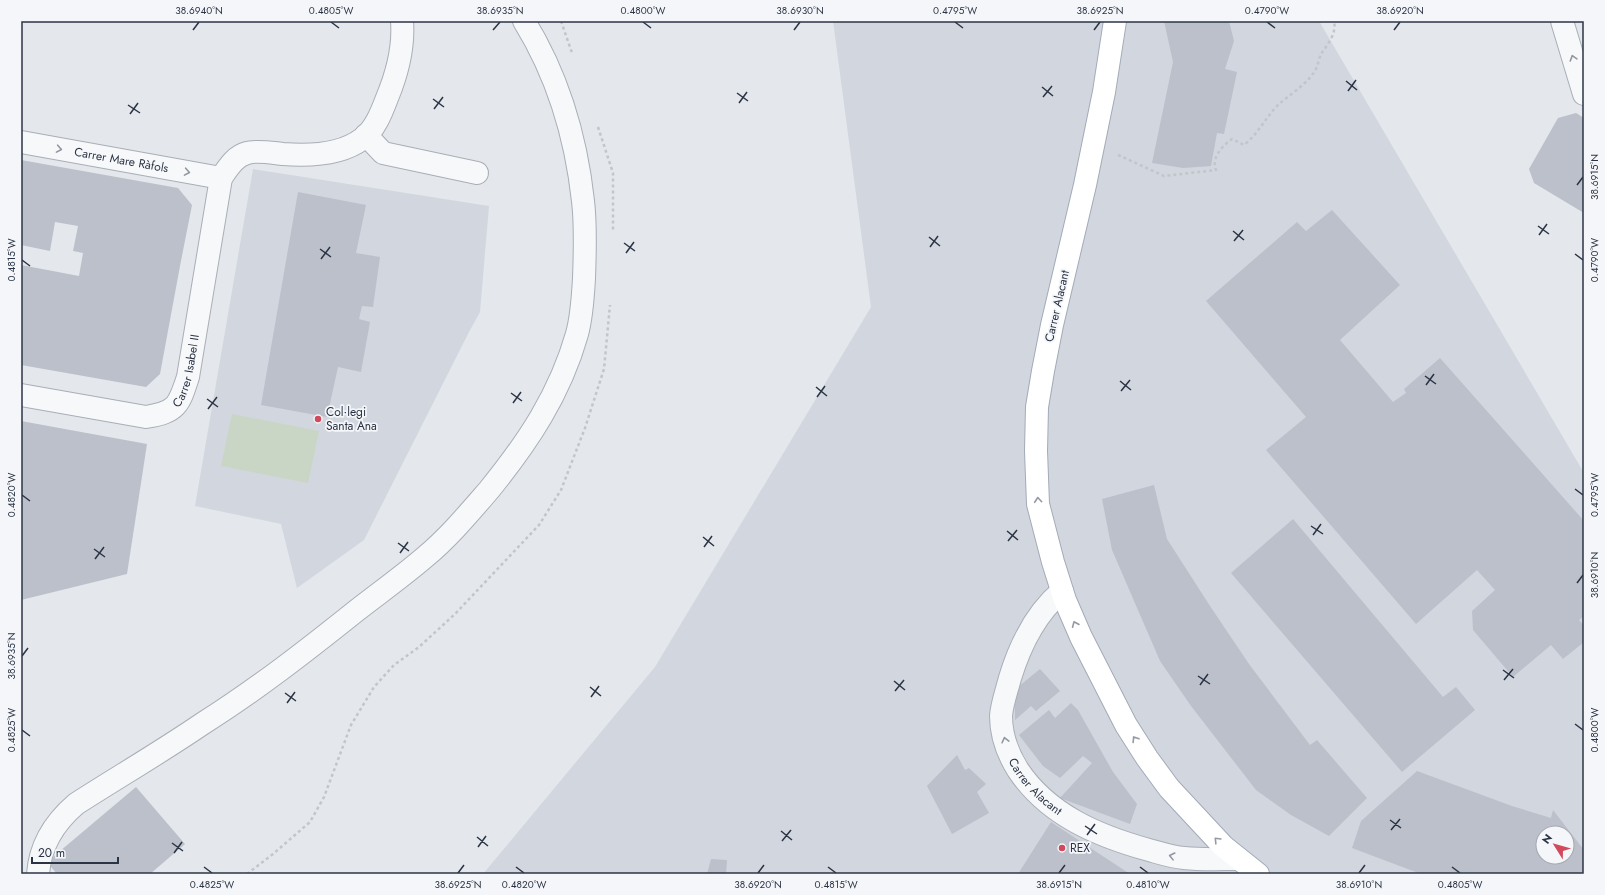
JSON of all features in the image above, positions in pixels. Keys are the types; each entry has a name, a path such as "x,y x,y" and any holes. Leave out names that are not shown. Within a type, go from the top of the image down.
{"main road":[{"name":"Carrer Alacant","path":"1116,21 1094,144 1052,325 1037,407 1036,451 1038,504 1062,591 1080,637 1106,688 1147,758 1169,788 1197,819 1223,846 1258,874"}],"street":[{"path":"221,178 230,164 247,152 303,155 345,148 363,139 382,111 392,87 400,58 403,35 402,21"},
{"path":"38,874 42,854 48,838 56,824 76,804 204,724 295,659 427,556 466,517 500,476 529,438 550,404 565,370 578,332 583,298 585,219 580,176 573,138 563,104 549,66 538,43 524,21"},
{"path":"1562,21 1584,94"},
{"path":"366,135 383,153 477,173"},
{"name":"Carrer Mare Ràfols","path":"21,142 221,178"},
{"name":"Carrer Isabel II","path":"21,395 146,417 164,414 175,406 182,395 188,377 221,178"},
{"name":"Carrer Alacant","path":"1062,591 1051,600 1030,630 1012,672 1005,694 1001,715 1002,729 1012,760 1023,777 1041,799 1067,818 1132,845 1182,858 1204,860 1238,859"}],"path":[{"path":"1094,144 1164,176 1216,170 1214,165 1215,157 1225,143 1232,139 1244,144 1254,137 1278,105 1293,94 1316,70 1322,54 1327,49 1334,32 1334,21"}],"shaded area":[{"path":"833,21 1319,21 1584,473 1584,874 483,874 655,667 871,307"},
{"name":"Col·legi Santa Ana","path":"253,169 489,206 480,312 364,540 297,588 281,524 195,506"}],"green space":[{"path":"232,414 319,431 308,483 221,466"}],"building":[{"path":"1164,21 1229,21 1234,41 1225,69 1237,72 1224,134 1217,133 1211,166 1183,168 1152,163 1173,62"},
{"path":"1576,113 1584,118 1584,213 1534,183 1529,169 1558,118"},
{"path":"21,160 178,188 192,205 160,374 146,387 21,365 21,265 79,276 83,253 73,251 78,226 55,222 50,251 21,245"},
{"path":"298,192 366,205 356,253 380,257 373,307 362,306 359,319 370,322 361,372 338,367 327,417 261,405"},
{"path":"1332,210 1400,285 1340,340 1393,402 1406,393 1404,389 1440,358 1584,521 1584,616 1579,620 1584,626 1584,642 1563,659 1551,645 1513,677 1473,630 1472,611 1495,590 1477,570 1416,624 1266,450 1306,417 1206,301 1297,222 1306,231"},
{"path":"21,421 147,444 127,574 21,600"},
{"path":"1154,485 1167,539 1249,664 1310,745 1317,740 1367,798 1329,836 1291,815 1256,790 1191,706 1160,661 1112,550 1102,499"},
{"path":"1293,519 1443,697 1456,687 1475,710 1402,772 1231,573"},
{"path":"1040,669 1060,691 1036,711 1031,706 1015,720 1015,705 1018,687"},
{"path":"1071,703 1078,710 1113,772 1137,804 1130,824 1060,798 1092,763 1083,756 1060,778 1043,766 1019,735 1049,710 1055,718"},
{"path":"957,755 965,770 969,768 986,784 977,792 989,813 952,834 927,786"},
{"path":"1417,771 1512,806 1551,818 1553,810 1565,825 1535,825 1535,865 1575,865 1575,838 1584,850 1584,874 1421,874 1352,848 1361,821"},
{"path":"136,787 185,844 150,874 57,874 47,862"},
{"name":"REX","path":"1051,822 1130,874 1018,874"},
{"path":"711,859 727,860 726,874 707,874"}],"place":[{"name":"Col·legi Santa Ana","path":"318,419"},
{"name":"REX","path":"1062,848"}]}
